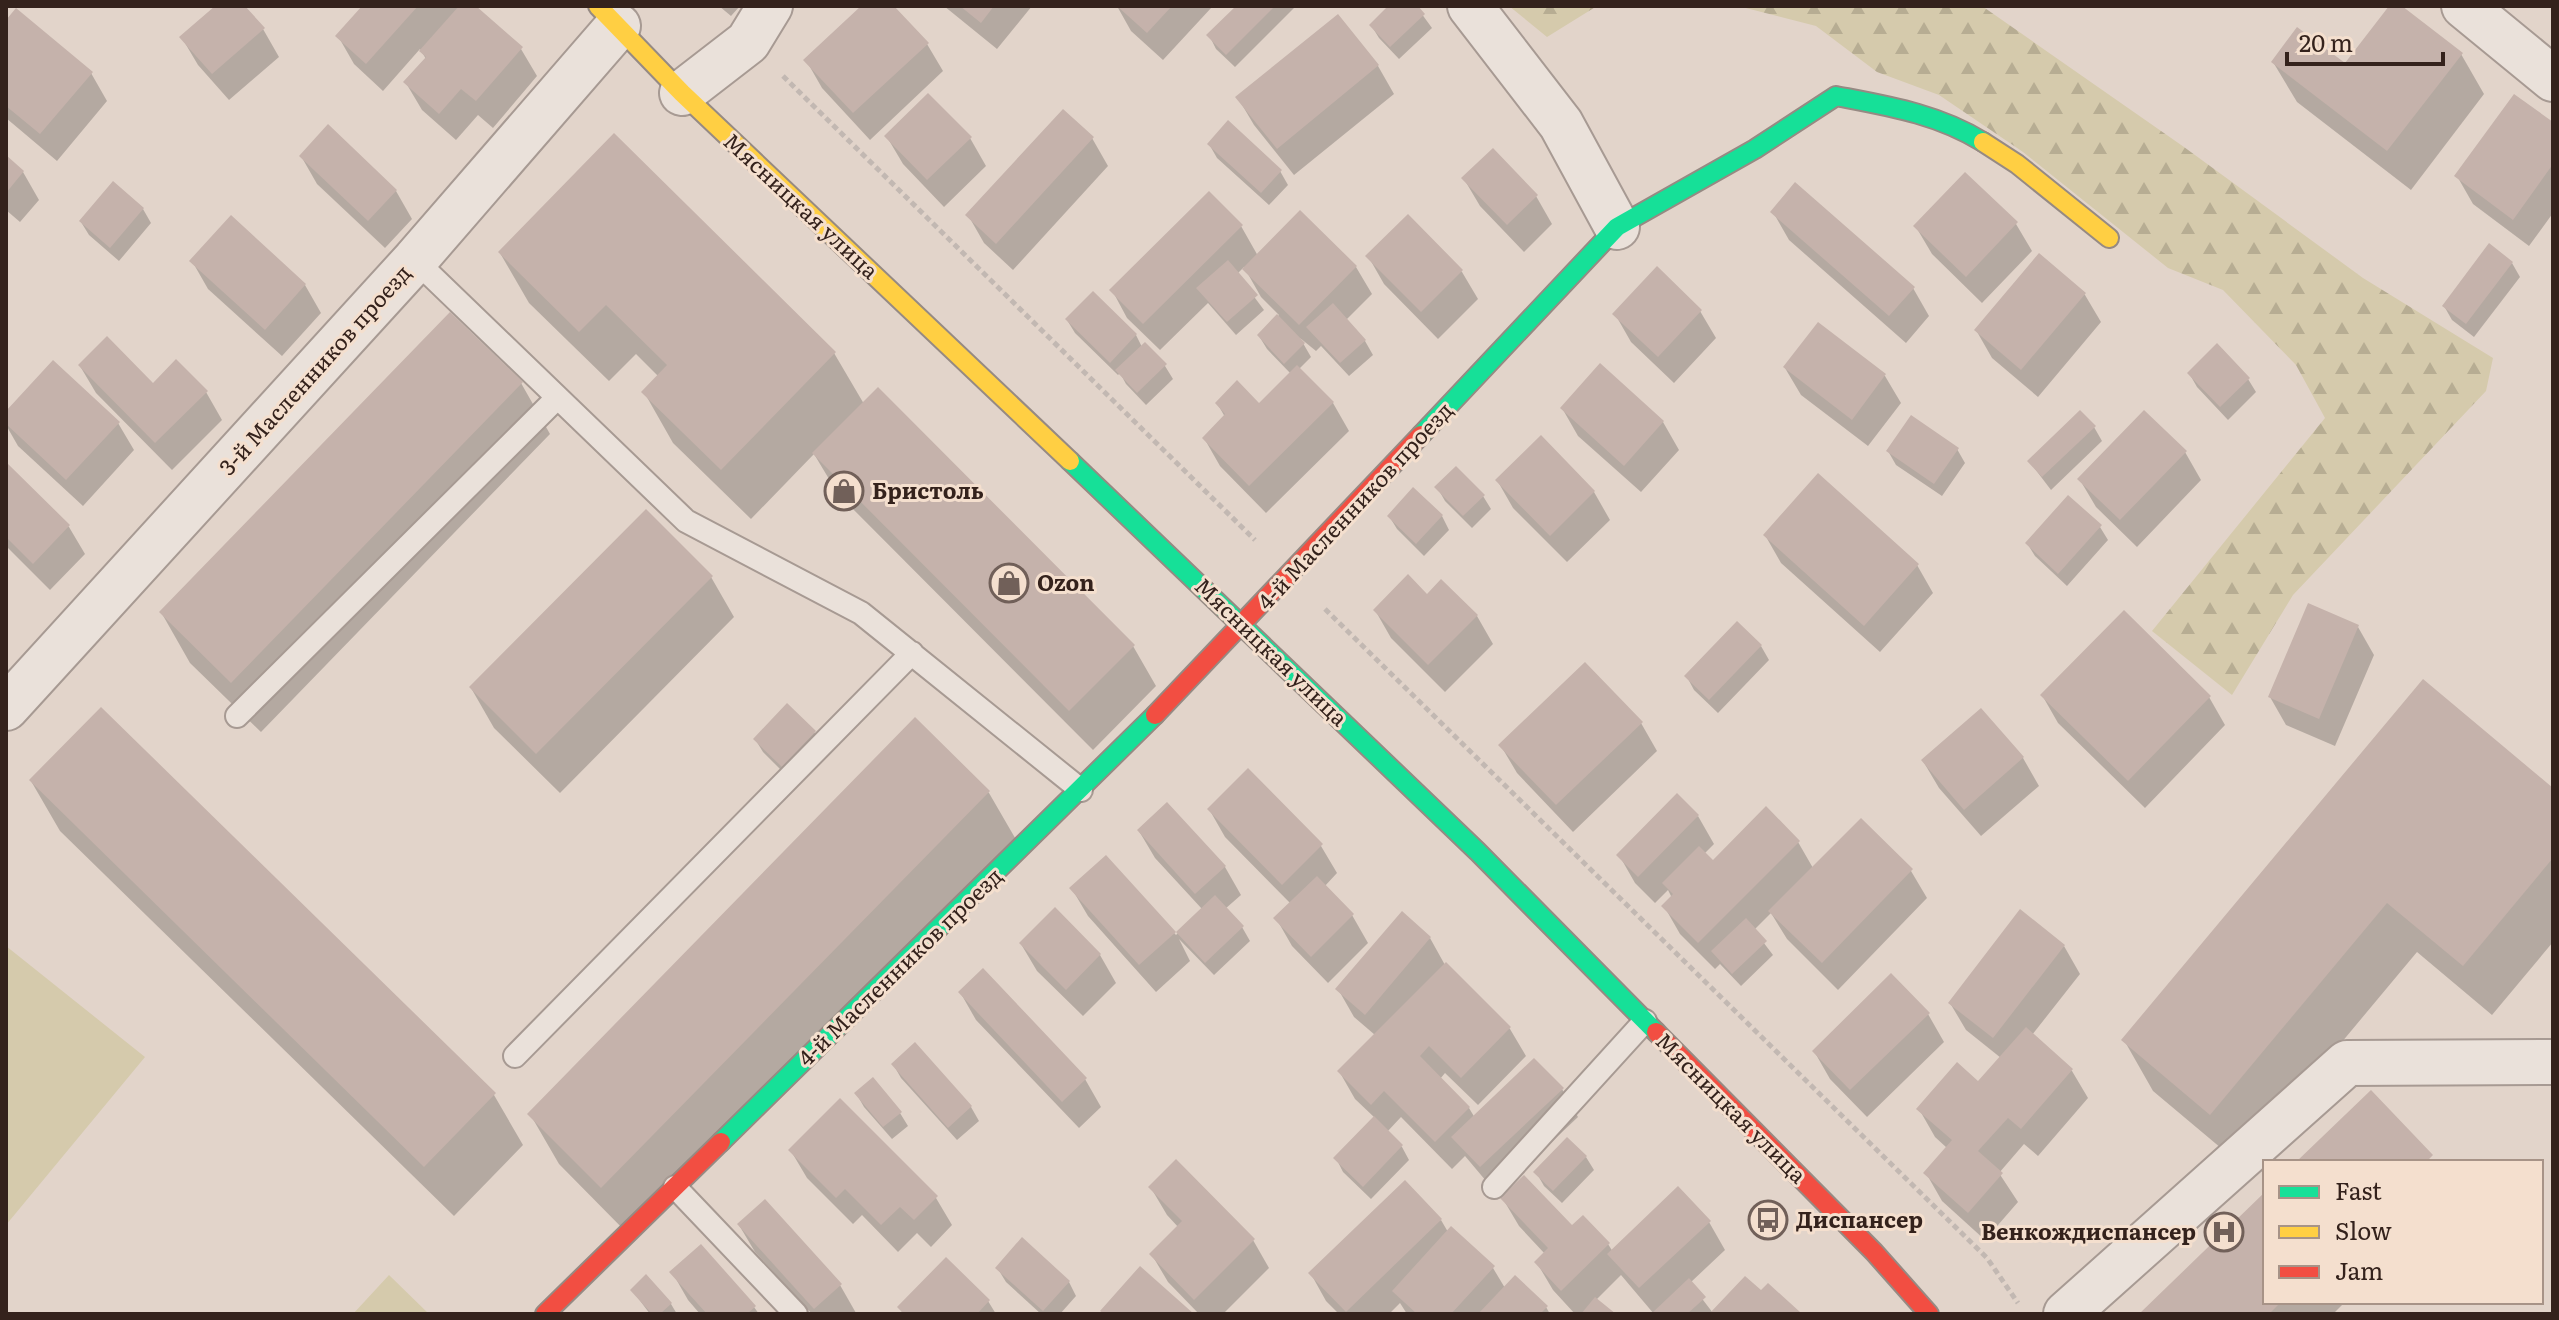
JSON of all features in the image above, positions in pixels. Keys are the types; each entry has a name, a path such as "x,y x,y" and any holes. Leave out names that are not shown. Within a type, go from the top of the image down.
{"street":[{"path":"1470,6 1561,124 1617,227"},
{"path":"2464,6 2553,79"},
{"name":"Мясницкая улица","path":"608,16 682,93 1478,852 1874,1252 1929,1314"},
{"name":"3-й Масленников проезд","path":"6,708 415,260 608,16"},
{"path":"682,93 759,24"},
{"name":"4-й Масленников проезд","path":"545,1314 1081,790 1243,625 1617,227 1755,149 1836,96 1902,109 1957,126 2017,164 2109,238"},
{"path":"2066,1314 2347,1063 2553,1062"}],"lane":[{"path":"415,260 686,521 861,613 1081,790"},
{"path":"237,716 556,399"},
{"path":"515,1056 912,653"},
{"path":"1494,1187 1645,1021"},
{"path":"675,1187 796,1314"}],"path":[{"path":"759,24 1290,575 1987,1258 2025,1314"}],"green space":[{"path":"1509,6 1597,6 1547,37"},
{"path":"1738,6 1982,6 2184,147 2363,278 2493,358 2486,391 2293,595 2232,695 2152,631 2325,418 2296,365 2223,290 2168,268 2023,152 1939,95 1877,72 1816,26"},
{"path":"6,946 145,1057 6,1225"},
{"path":"389,1275 429,1314 353,1314"}],"building":[{"path":"215,6 245,6 265,28 212,74 179,37"},
{"path":"362,6 418,6 366,64 335,36"},
{"path":"459,6 476,6 523,47 476,101 461,89 439,114 403,82 426,57 419,51"},
{"path":"861,6 894,6 929,43 853,113 803,60"},
{"path":"960,6 994,6 981,23"},
{"path":"1117,6 1172,6 1147,33"},
{"path":"1236,6 1275,6 1226,55 1206,35"},
{"path":"1388,6 1418,6 1425,14 1390,47 1369,25"},
{"path":"2389,6 2402,6 2463,53 2387,151 2271,62 2297,27 2345,63"},
{"path":"16,8 93,72 40,134 6,106 6,20"},
{"path":"1338,14 1379,65 1277,149 1235,97"},
{"path":"928,93 972,137 927,180 884,136"},
{"path":"2514,94 2553,122 2553,164 2513,220 2454,176"},
{"path":"1063,109 1094,137 996,244 965,215"},
{"path":"1228,120 1282,170 1261,193 1207,144"},
{"path":"328,124 397,190 368,221 299,156"},
{"path":"614,133 836,352 721,470 641,392 667,365 606,305 579,332 498,252"},
{"path":"1493,148 1538,195 1507,225 1461,178"},
{"path":"6,155 24,171 6,193"},
{"path":"1965,172 2018,222 1966,277 1913,226"},
{"path":"113,181 144,208 110,248 79,221"},
{"path":"1795,182 1915,287 1889,316 1770,212"},
{"path":"1209,191 1243,225 1143,324 1109,290"},
{"path":"1300,210 1357,266 1299,325 1242,269"},
{"path":"1408,214 1463,270 1421,312 1365,256"},
{"path":"231,215 306,284 265,330 189,261"},
{"path":"2489,243 2513,262 2466,324 2442,306"},
{"path":"2039,253 2086,293 2021,370 1974,330"},
{"path":"1228,260 1258,295 1227,322 1196,288"},
{"path":"1657,266 1702,310 1658,357 1612,314"},
{"path":"1093,291 1137,334 1110,363 1065,319"},
{"path":"1333,303 1366,340 1340,363 1306,327"},
{"path":"450,312 523,382 231,683 159,612"},
{"path":"1277,314 1305,343 1284,364 1257,335"},
{"path":"1818,322 1886,374 1852,420 1783,367"},
{"path":"107,336 153,383 176,359 208,391 155,443 78,365"},
{"path":"1145,342 1167,364 1137,393 1115,370"},
{"path":"2217,343 2250,378 2220,407 2187,373"},
{"path":"53,360 120,422 66,480 6,424 6,411"},
{"path":"1600,363 1664,421 1624,466 1560,408"},
{"path":"1297,365 1334,402 1249,486 1202,438 1225,414 1215,403 1237,380 1259,403"},
{"path":"878,387 1135,645 1069,711 812,453"},
{"path":"2080,410 2096,426 2042,477 2027,461"},
{"path":"2144,410 2187,451 2120,520 2077,479"},
{"path":"1911,415 1959,448 1934,484 1886,451"},
{"path":"1541,435 1595,491 1550,536 1495,480"},
{"path":"6,462 70,525 33,564 6,537"},
{"path":"1456,466 1485,495 1463,516 1434,487"},
{"path":"1818,473 1919,564 1864,626 1763,535"},
{"path":"1413,487 1443,515 1416,544 1387,516"},
{"path":"2068,495 2102,525 2058,574 2025,543"},
{"path":"646,509 713,576 536,754 469,687"},
{"path":"1408,574 1427,594 1441,579 1478,615 1428,665 1373,610"},
{"path":"2308,603 2359,625 2319,719 2268,697"},
{"path":"2124,610 2211,696 2128,781 2040,695"},
{"path":"1737,621 1762,645 1709,700 1684,676"},
{"path":"1585,662 1643,722 1556,805 1498,745"},
{"path":"2423,679 2553,788 2553,858 2463,966 2387,903 2210,1115 2121,1040"},
{"path":"787,703 816,731 782,767 753,739"},
{"path":"101,707 496,1093 424,1167 29,780"},
{"path":"1981,708 2024,757 1964,810 1921,760"},
{"path":"915,717 990,791 601,1188 527,1114"},
{"path":"1248,768 1323,844 1282,885 1207,809"},
{"path":"1677,793 1699,815 1638,877 1616,855"},
{"path":"1167,802 1226,866 1195,894 1137,830"},
{"path":"1766,806 1800,841 1698,943 1661,906 1673,894 1662,883 1699,846 1713,860"},
{"path":"1861,818 1913,869 1822,963 1768,911"},
{"path":"1106,855 1176,932 1139,965 1069,888"},
{"path":"1317,876 1354,914 1311,957 1273,918"},
{"path":"1215,895 1244,926 1205,963 1176,932"},
{"path":"1055,907 1101,954 1066,990 1019,943"},
{"path":"2020,909 2065,945 1993,1038 1948,1003"},
{"path":"1402,911 1431,937 1365,1015 1335,989"},
{"path":"1746,918 1767,941 1732,974 1711,951"},
{"path":"1446,962 1511,1027 1461,1078 1429,1046 1420,1056 1470,1107 1435,1142 1384,1091 1371,1105 1337,1071"},
{"path":"983,968 1087,1078 1062,1102 958,992"},
{"path":"1891,973 1930,1013 1850,1090 1812,1051"},
{"path":"2026,1027 2073,1069 2021,1129 2008,1118 1978,1151 2003,1173 1968,1213 1923,1173 1952,1140 1916,1109 1957,1062 1978,1081"},
{"path":"915,1042 972,1106 948,1128 891,1064"},
{"path":"1534,1058 1564,1088 1480,1167 1451,1137"},
{"path":"873,1077 902,1112 883,1127 854,1093"},
{"path":"2371,1090 2433,1155 2428,1160 2298,1160"},
{"path":"840,1098 938,1196 914,1220 900,1207 881,1225 845,1189 836,1198 788,1150"},
{"path":"1374,1116 1403,1145 1363,1187 1333,1158"},
{"path":"1567,1137 1587,1156 1553,1191 1533,1172"},
{"path":"1176,1159 1255,1239 1194,1300 1149,1254 1182,1221 1148,1187"},
{"path":"1524,1175 1572,1225 1583,1215 1610,1243 1561,1291 1534,1262 1548,1248 1500,1198"},
{"path":"1405,1180 1442,1219 1346,1312 1308,1273"},
{"path":"1678,1186 1711,1221 1639,1288 1607,1254"},
{"path":"2263,1194 2263,1304 2279,1304 2269,1314 2139,1314"},
{"path":"765,1199 842,1284 814,1309 737,1224"},
{"path":"1451,1226 1495,1266 1451,1314 1417,1314 1392,1291"},
{"path":"1022,1237 1070,1281 1043,1311 995,1268"},
{"path":"701,1244 756,1306 747,1314 707,1314 669,1272"},
{"path":"946,1257 990,1300 977,1314 904,1314 897,1307"},
{"path":"1140,1266 1194,1314 1104,1314 1100,1311"},
{"path":"646,1274 672,1303 660,1314 652,1314 630,1290"},
{"path":"1515,1275 1548,1306 1540,1314 1478,1314"},
{"path":"1745,1276 1761,1290 1768,1283 1800,1312 1709,1314"},
{"path":"1689,1278 1706,1297 1687,1314 1651,1314"},
{"path":"1595,1297 1616,1314 1581,1314"}],"traffic: fast":[{"path":"1421,435 1617,227 1755,149 1836,96 1930,118 1983,142"},
{"path":"1070,461 1478,852 1656,1032"},
{"path":"721,1142 1155,715"}],"traffic: slow":[{"path":"598,6 682,93 1070,461"},
{"path":"1983,142 2017,164 2109,238"}],"traffic: jam":[{"path":"1155,715 1421,435"},
{"path":"1656,1032 1874,1252 1929,1314"},
{"path":"545,1314 721,1142"}],"place":[{"name":"Бристоль","path":"844,491"},
{"name":"Ozon","path":"1009,583"},
{"name":"Диспансер","path":"1768,1220"},
{"name":"Венкождиспансер","path":"2224,1232"}]}
